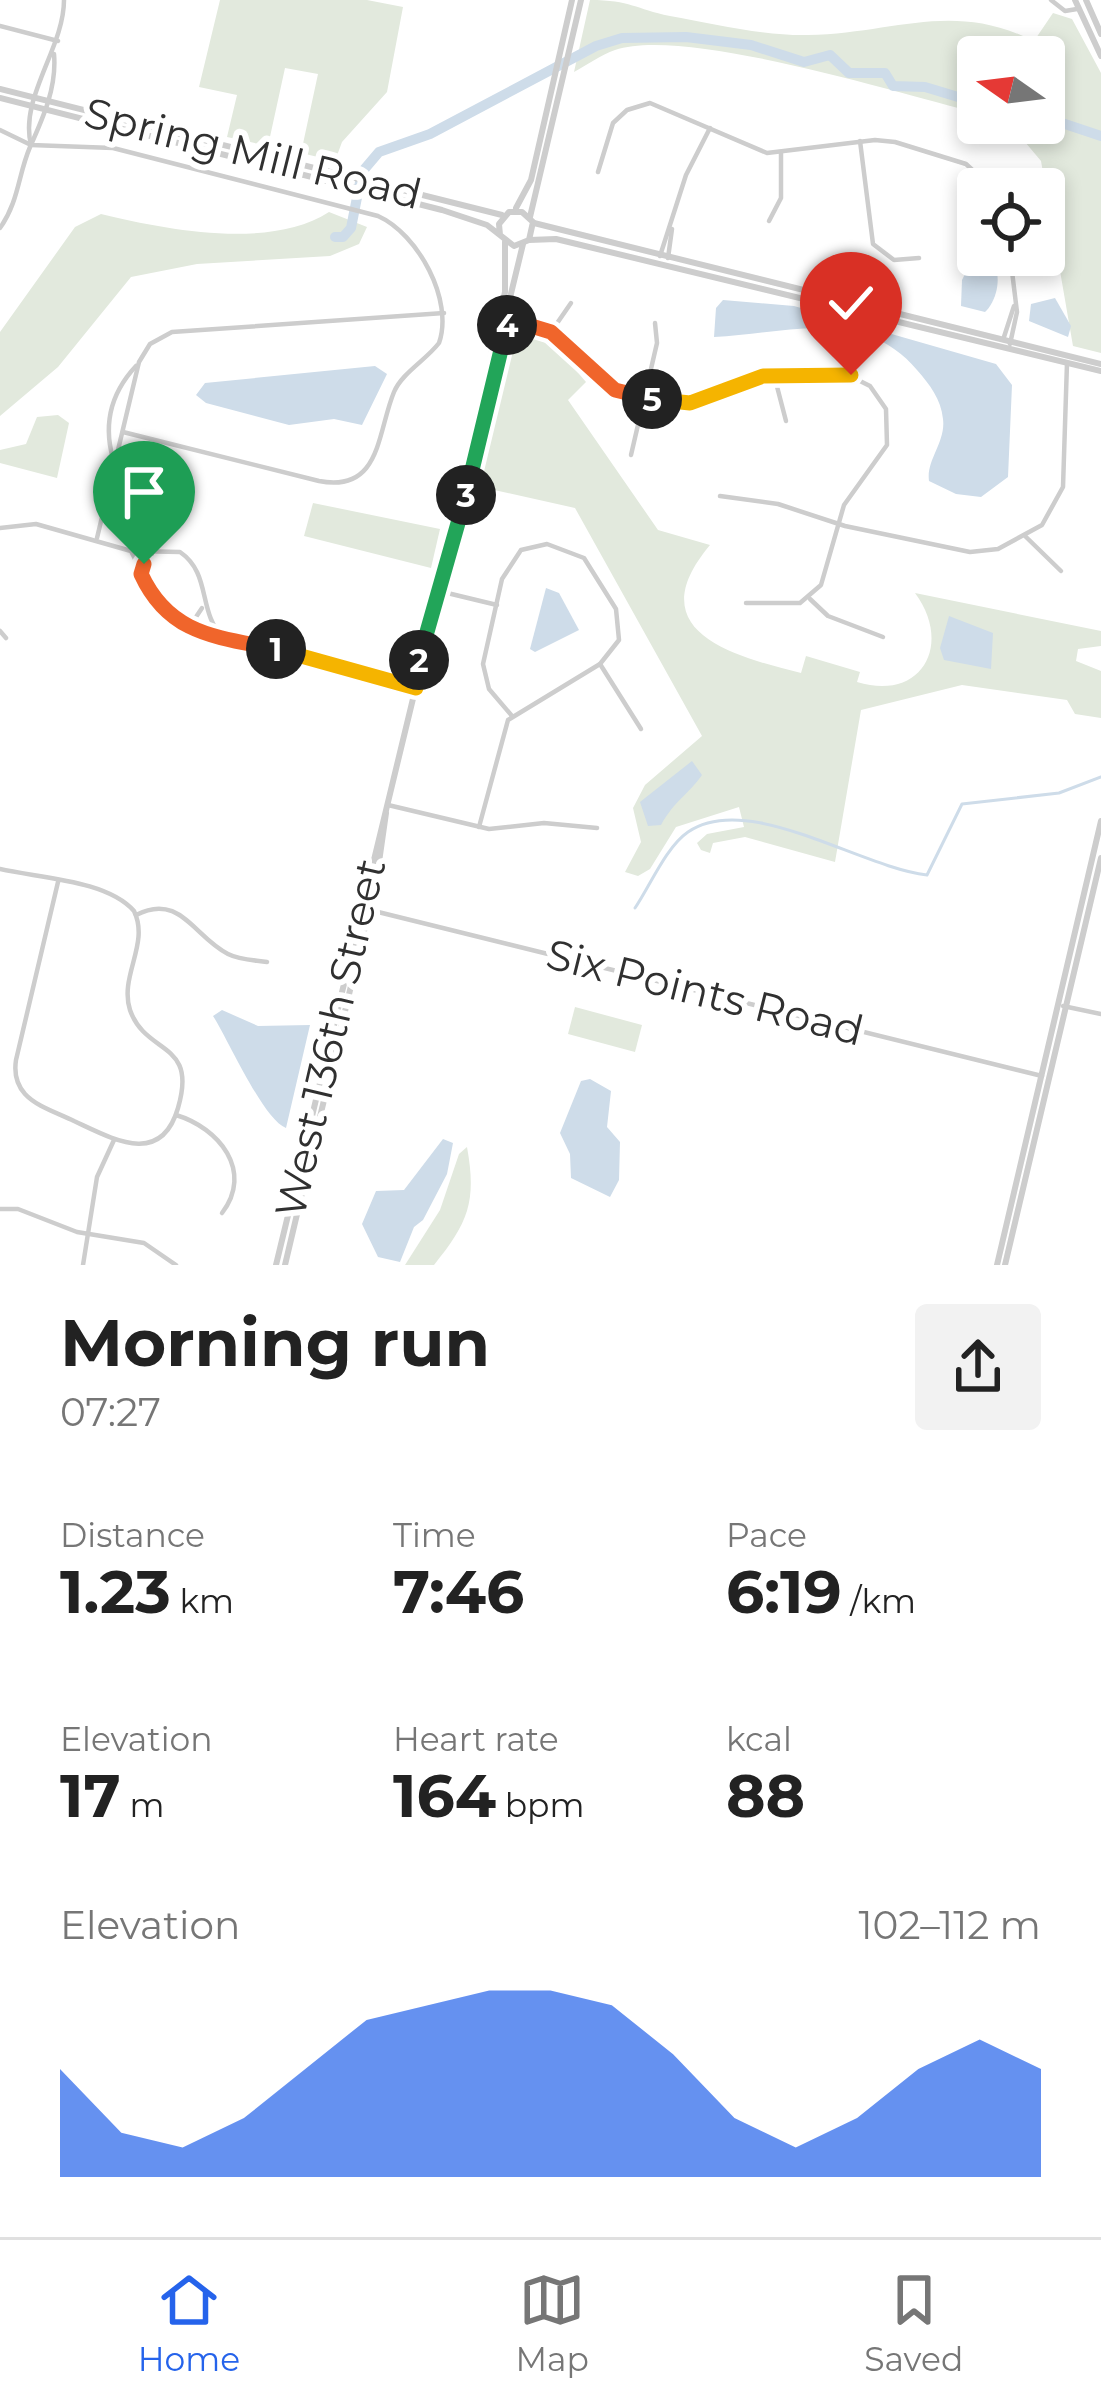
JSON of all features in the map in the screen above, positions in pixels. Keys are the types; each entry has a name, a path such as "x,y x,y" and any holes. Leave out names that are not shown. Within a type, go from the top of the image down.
{"street":[{"path":"0,228 17,202 36,102 58,41 64,0"},
{"path":"577,0 531,220 663,260"},
{"path":"509,213 529,189 577,0"},
{"path":"1051,0 1065,11 1080,2"},
{"path":"1080,2 1101,34"},
{"path":"1080,2 1101,56"},
{"path":"0,26 58,41"},
{"path":"31,145 47,106 54,54"},
{"name":"Spring Mill Road","path":"0,89 47,106 364,186 485,224 503,239 526,242"},
{"name":"Spring Mill Road","path":"0,98 36,102"},
{"path":"598,172 609,129 635,106 661,105 749,149 781,153 888,141 958,161 967,168"},
{"path":"663,260 686,175 710,128"},
{"path":"0,130 31,145 112,148 386,220 406,237 444,313 439,343 394,393 376,458 352,480 319,481 123,432"},
{"path":"860,141 873,244 894,260 919,258"},
{"path":"769,221 781,198 781,153"},
{"name":"Spring Mill Road","path":"364,186 531,220"},
{"name":"West 136th Street","path":"504,318 503,239 509,213"},
{"name":"West 136th Street","path":"285,1265 456,520 452,516 515,260 531,220"},
{"path":"526,242 556,239 663,260 1101,368"},
{"path":"1006,344 1014,306 1012,276"},
{"path":"551,332 571,303"},
{"path":"115,465 109,446 114,394 150,344 172,332 444,313"},
{"path":"504,318 551,332 608,385 681,405 774,375 851,375 870,386 886,409 890,435 884,454 844,505 824,578 809,598 789,605 746,603"},
{"path":"631,454 657,343 656,322"},
{"path":"720,496 778,504 838,523 980,553 1025,536 1046,521 1063,487 1067,359"},
{"path":"97,538 139,362"},
{"path":"774,375 787,421"},
{"path":"0,528 36,524 130,550 174,550 192,561 200,574 210,624 225,640"},
{"path":"1025,536 1060,571"},
{"path":"479,826 500,736 512,716 600,664 619,640 620,619 590,563 577,552 547,544 521,550 508,565 483,673 489,689 512,716"},
{"path":"130,550 157,602 178,622 225,640 417,684"},
{"path":"141,574 154,550"},
{"path":"440,590 496,604"},
{"path":"809,598 824,614 883,637"},
{"path":"178,622 194,620 204,605"},
{"path":"0,631 6,638"},
{"path":"600,664 641,729"},
{"path":"387,809 479,826 544,823 597,828"},
{"path":"1001,1265 1101,821"},
{"path":"1062,1005 1101,858"},
{"path":"0,869 58,882 116,896 136,915 140,938 128,1004 135,1021 181,1065 184,1082 166,1135 153,1143 131,1146 35,1102 16,1077 58,882"},
{"path":"136,915 156,908 174,910 228,954 267,962"},
{"name":"West 136th Street","path":"276,1265 364,909"},
{"name":"Six Points Road","path":"364,909 1045,1077"},
{"path":"1062,1005 1101,1014"},
{"path":"176,1115 211,1131 230,1156 235,1183 222,1214"},
{"path":"83,1265 98,1177 114,1140"},
{"path":"0,1209 18,1209 88,1234 152,1245 176,1265"}],"shaded area":[{"path":"220,0 367,0 403,7 387,92 342,142 335,161 301,153 318,74 285,68 268,146 227,137 237,95 199,87"},
{"path":"590,0 791,35 948,21 976,23 1022,36 957,36 957,108 793,65 690,47 647,45 615,50 574,72"},
{"path":"1053,13 1072,19 1101,73 1101,353 1073,346 1061,276 1065,276 1065,168 1042,168 1027,144 1065,144 1065,36 1037,36"},
{"path":"329,212 367,227 359,244 330,256 197,264 131,277 58,367 0,416 0,332 75,227 101,214 156,226 248,234 305,224"},
{"path":"516,331 556,347 586,382 568,400 658,530 710,545 690,574 684,599 689,619 703,635 723,648 774,666 801,673 806,656 860,672 857,682 880,686 899,684 925,664 931,631 915,593 1101,631 1101,646 1078,649 1076,661 1101,671 1101,718 1075,714 1067,700 962,685 861,710 835,862 745,837 713,843 710,853 701,850 697,843 707,834 744,827 739,807 676,827 650,869 638,876 625,872 641,842 633,808 645,785 702,736 575,508 476,486"},
{"path":"58,415 69,423 57,478 0,463 0,450 26,444 37,417"},
{"path":"313,503 440,529 431,568 304,536"},
{"path":"575,1007 642,1025 635,1052 568,1034"},
{"path":"467,1147 471,1183 462,1224 434,1265 405,1265 440,1210 459,1154"}],"water":[{"path":"964,276 997,276 995,296 985,312 961,306"},
{"path":"1055,298 1071,326 1068,337 1029,321 1031,304"},
{"path":"723,300 794,306 996,364 1012,385 1008,477 981,497 956,494 929,481 942,435 942,412 926,381 896,350 872,337 822,328 714,337 716,308"},
{"path":"375,366 387,374 362,425 334,419 289,425 206,403 196,395 205,383"},
{"path":"546,588 559,593 579,630 535,652 530,649"},
{"path":"949,616 993,633 991,669 944,660 940,648"},
{"path":"692,761 702,775 661,825 648,826 640,802"},
{"path":"222,1010 258,1026 310,1025 286,1128 257,1095 213,1016"},
{"path":"590,1079 611,1091 607,1127 620,1142 619,1180 610,1197 571,1178 570,1154 560,1133 581,1081"},
{"path":"443,1139 453,1143 447,1174 423,1220 414,1227 400,1262 378,1257 362,1224 376,1191 404,1190"}],"waterway":[{"path":"335,237 343,237 351,228 362,172 379,152 430,134 596,46 622,38 686,37 751,45 804,62 830,55 849,73 885,73 893,86 925,87 957,97"},
{"path":"1065,124 1101,136"},
{"path":"635,908 680,839 713,822 772,825 927,875 962,804 1059,793 1101,777"}],"route":[{"path":"144,564 141,574 152,595 171,618 189,630 293,652 339,670 416,688 433,603 456,520 461,517 508,319 551,332 615,390 673,404 690,403 754,377 851,375"}]}
